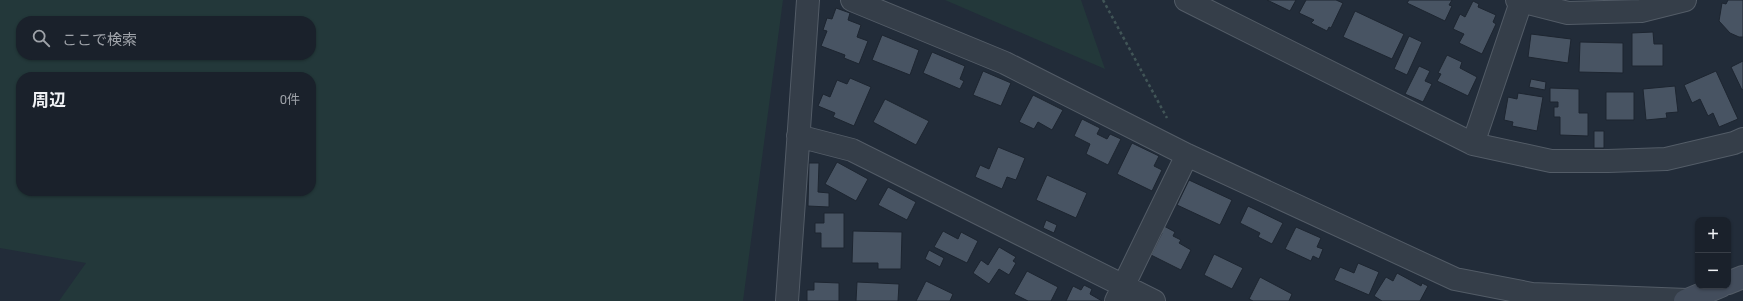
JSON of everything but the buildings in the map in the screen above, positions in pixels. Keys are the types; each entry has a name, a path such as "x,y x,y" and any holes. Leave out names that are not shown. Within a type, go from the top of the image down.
{"street":[{"path":"787,301 808,0"},
{"path":"852,0 1005,63 1187,155 1455,280 1532,294 1686,301 1714,289"},
{"path":"1186,0 1473,144 1551,161 1608,161 1666,159 1734,143 1743,139"},
{"path":"1473,144 1519,1 1568,13 1641,11 1685,0"},
{"path":"798,136 852,150 1120,294 1154,301"},
{"path":"1120,294 1187,155"},
{"path":"1731,282 1743,277"}],"path":[{"path":"1103,0 1169,121"}],"green space":[{"path":"0,0 783,0 743,301 59,301 86,263 0,248"},
{"path":"945,0 1081,0 1105,69"}]}
